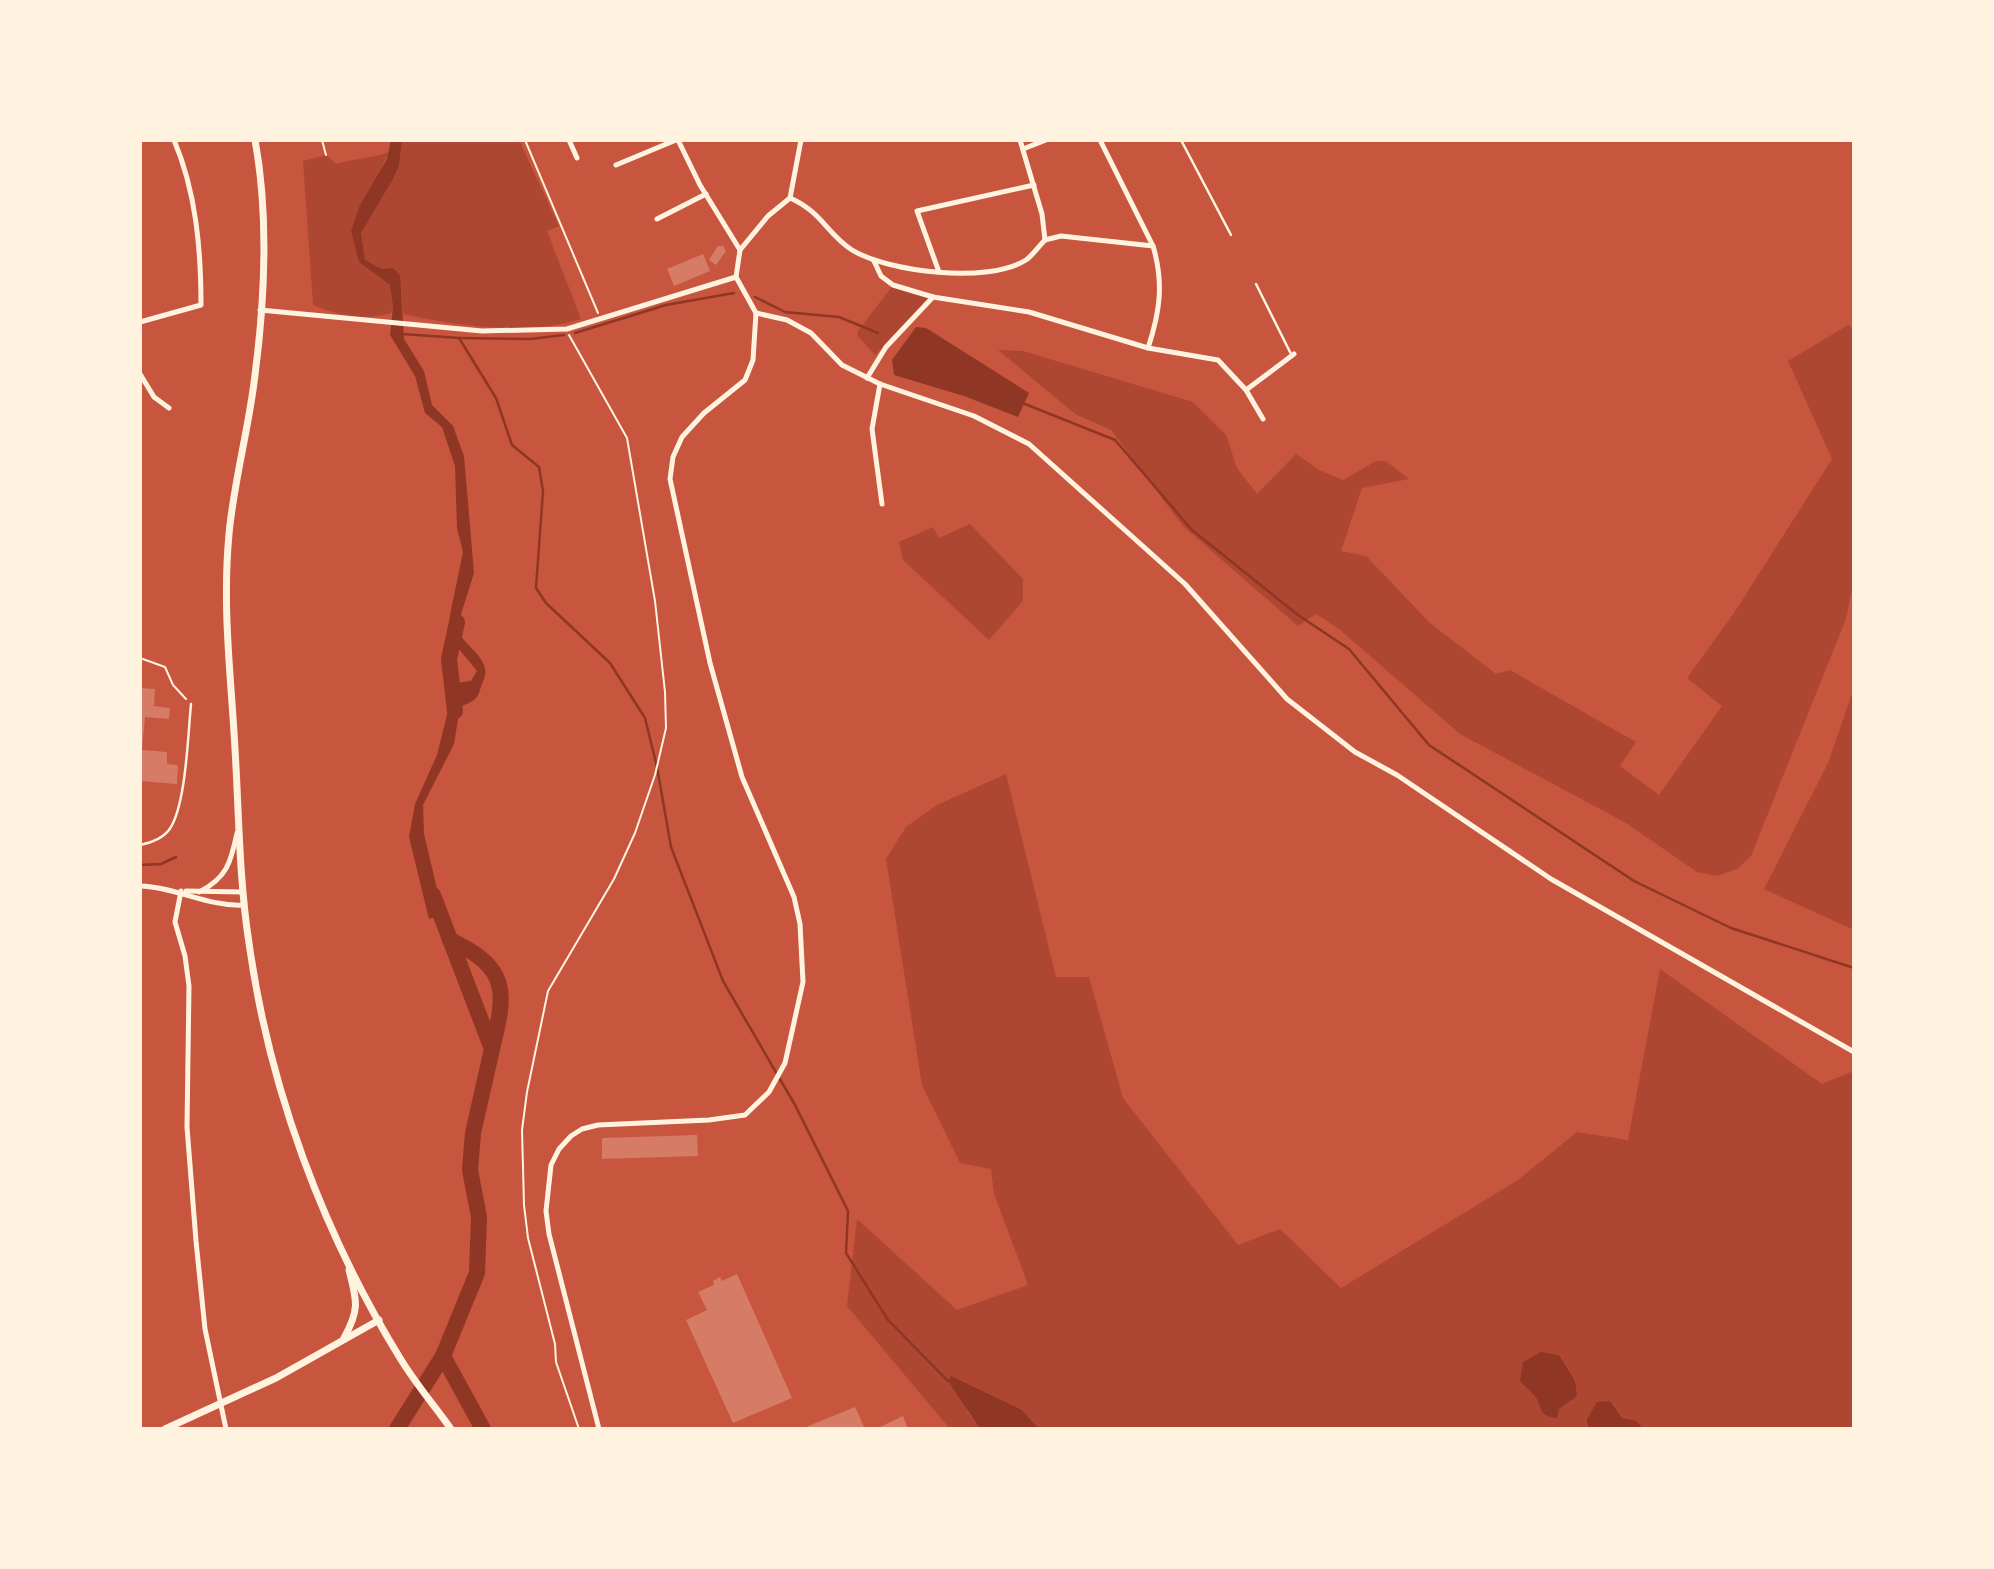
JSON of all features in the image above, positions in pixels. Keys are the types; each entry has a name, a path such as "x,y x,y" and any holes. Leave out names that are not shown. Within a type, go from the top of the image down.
{"street":[{"path":"140,322 201,305 201,249 190,189 174,140"},
{"path":"255,140 263,223 260,310 256,372 231,517 225,638 244,905 261,1013 292,1127 345,1256 408,1371 450,1429"},
{"path":"569,140 577,158"},
{"path":"615,165 677,140 740,250"},
{"path":"599,1429 549,1234 547,1188 551,1165 559,1149 582,1129 598,1125 709,1120 745,1115 768,1093 781,1070 796,1023 803,982 800,924 783,867 743,777 723,713 670,479 673,457 682,437 704,413 745,380 753,360 755,313 736,277 740,250 768,216 790,198 801,140"},
{"path":"1020,140 1046,230 1045,240"},
{"path":"1023,149 1046,140"},
{"path":"1100,140 1153,246 1161,272 1160,315 1147,348"},
{"path":"939,272 917,211 1034,185"},
{"path":"657,219 706,194"},
{"path":"790,198 806,205 822,218 849,248 874,261 939,272 971,273 999,269 1026,260 1045,240 1061,236 1153,246"},
{"path":"874,261 881,276 893,285 933,297 1029,312 1147,348 1218,360 1246,390 1263,419"},
{"path":"260,310 498,331 567,329 736,277"},
{"path":"867,378 886,347 933,297"},
{"path":"755,313 787,320 811,333 842,365 867,378 974,416 1029,444 1185,584 1287,699 1341,741 1397,775 1551,879 1854,1052"},
{"path":"1246,390 1293,355"},
{"path":"140,374 154,397 169,408"},
{"path":"880,384 872,429 883,504"},
{"path":"199,892 218,881 226,872 237,833"},
{"path":"140,886 181,891 243,892"},
{"path":"181,891 224,906 244,905"},
{"path":"181,891 175,922 185,956 189,986 187,1127 196,1241 204,1318 226,1429"},
{"path":"343,1339 356,1316 357,1300 345,1256"},
{"path":"165,1429 276,1378 379,1320"}],"lane":[{"path":"1181,140 1231,235"},
{"path":"1256,284 1293,355"},
{"path":"140,845 159,838 173,821 182,787 191,704"}],"path":[{"path":"321,140 326,155"},
{"path":"525,140 599,314"},
{"path":"567,329 627,438 655,601 664,680 666,728 655,775 635,833 614,879 548,991 527,1092 522,1167 528,1238 555,1344 556,1362 579,1429"},
{"path":"140,658 165,667 173,685 191,704"}],"shaded area":[{"path":"391,140 402,140 399,166 361,233 365,260 382,269 393,268 400,275 404,339 424,371 432,405 453,426 464,456 474,573 457,627 485,667 485,675 476,698 460,707 454,744 423,805 424,834 443,914 429,919 409,837 415,804 437,755 455,683 471,681 477,671 449,637 450,615 463,552 457,528 455,466 442,427 425,413 415,376 390,335 393,307 390,285 359,262 351,231 360,205 387,159"},
{"path":"402,140 519,140 559,226 547,231 581,319 560,324 515,328 469,325 403,314 401,287 382,269 365,260 361,233 399,166"},
{"path":"389,152 351,231 359,262 390,285 393,307 391,313 372,317 351,316 313,305 303,161 326,155 336,164"},
{"path":"893,285 933,297 875,355 857,335 858,331"},
{"path":"1848,325 1854,330 1854,579 1846,619 1751,856 1737,869 1717,876 1697,872 1626,823 1460,734 1339,629 1316,614 1298,626 1183,526 1111,430 1075,414 998,350 1023,351 1193,402 1226,435 1237,468 1257,494 1296,454 1319,470 1343,480 1376,461 1386,461 1409,479 1362,488 1341,551 1366,556 1430,623 1496,674 1510,670 1636,742 1620,766 1659,795 1722,706 1687,678 1734,613 1832,459 1788,361"},
{"path":"916,327 926,328 1029,393 1018,417 964,396 894,375 892,360"},
{"path":"970,524 1023,579 1023,601 989,640 903,560 899,542 933,527 939,538"},
{"path":"1854,688 1854,930 1764,889 1828,763"},
{"path":"1006,774 1056,977 1089,977 1123,1098 1238,1245 1280,1229 1341,1288 1518,1180 1577,1132 1628,1140 1660,969 1822,1084 1854,1071 1854,1429 1039,1429 1022,1410 951,1376 968,1413 980,1429 950,1429 847,1306 857,1219 957,1310 1028,1285 994,1194 991,1169 960,1163 922,1085 886,859 906,827 937,805"},
{"path":"1541,1352 1559,1355 1575,1381 1577,1396 1559,1409 1557,1418 1543,1413 1535,1397 1520,1381 1523,1362"},
{"path":"951,1376 1022,1410 1039,1429 980,1429 948,1381"},
{"path":"1610,1401 1622,1418 1636,1421 1644,1429 1588,1429 1587,1419 1597,1402"}],"building":[{"path":"718,246 723,246 726,251 716,265 709,260"},
{"path":"703,254 710,271 674,286 667,269"},
{"path":"140,688 155,689 154,706 170,708 169,719 145,717 142,750 167,752 167,764 178,765 177,784 140,781"},
{"path":"697,1135 698,1156 602,1159 602,1138"},
{"path":"737,1274 792,1398 733,1423 686,1320 707,1310 698,1292 714,1285 713,1281 720,1277 722,1281"},
{"path":"855,1407 865,1429 806,1427"},
{"path":"903,1416 908,1429 881,1429 880,1427"}],"waterway":[{"path":"575,333 666,305 734,293"},
{"path":"755,297 785,312 839,317 878,333"},
{"path":"402,334 459,338 496,398 512,445 539,467 543,491 536,588 546,603 610,663 645,718 671,847 723,981 795,1105 848,1211 846,1253 888,1320 948,1381"},
{"path":"459,338 530,339 564,335"},
{"path":"1025,404 1115,440 1192,530 1298,615 1349,649 1429,745 1634,881 1731,928 1854,968"},
{"path":"455,711 449,659 457,622"},
{"path":"140,865 161,864 176,857"},
{"path":"397,1429 443,1356 477,1273 479,1217 470,1170 473,1133 492,1049 433,895"},
{"path":"450,940 484,961 499,984 500,1012 492,1049"},
{"path":"443,1356 483,1429"}]}
